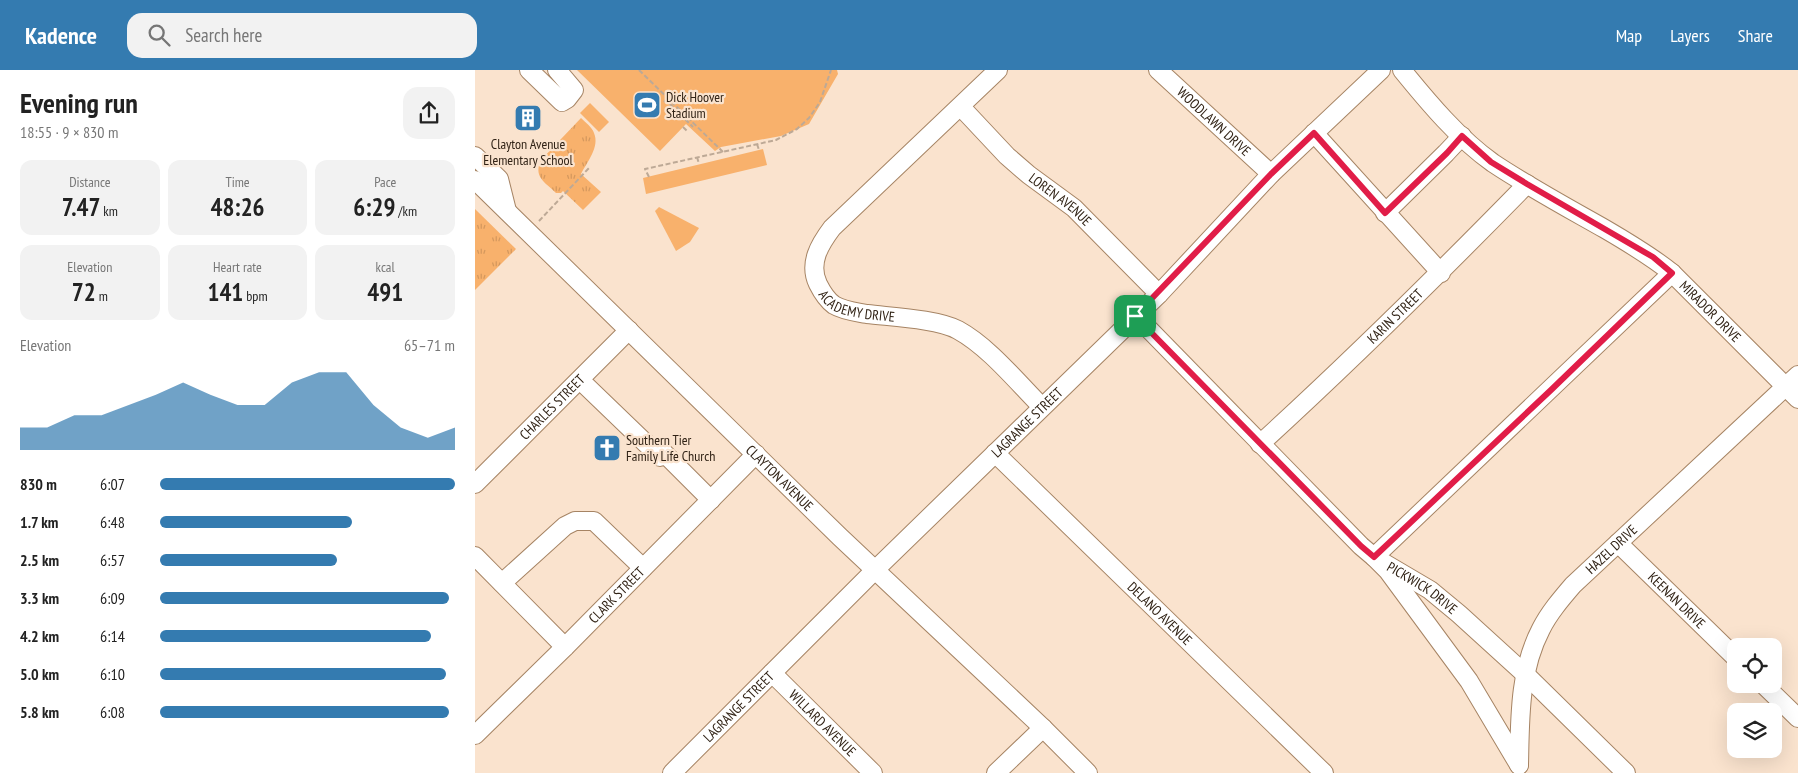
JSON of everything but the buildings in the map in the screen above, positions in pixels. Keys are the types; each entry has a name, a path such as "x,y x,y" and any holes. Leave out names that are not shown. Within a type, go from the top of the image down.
{"street":[{"path":"529,70 562,102 574,90 557,70"},
{"name":"ACADEMY DRIVE","path":"998,70 832,228 819,245 815,262 816,280 824,294 835,306 850,311 926,321 955,328 970,337 989,354 1042,407"},
{"name":"WOODLAWN DRIVE","path":"1159,70 1271,174"},
{"name":"LAGRANGE STREET","path":"672,773 876,569 1159,294 1271,174 1381,70"},
{"name":"MIRADOR DRIVE","path":"1402,70 1427,101 1491,162 1653,257 1794,387"},
{"name":"LOREN AVENUE","path":"961,107 1007,156 1029,175 1075,208 1159,294"},
{"path":"1314,133 1441,273"},
{"path":"1385,213 1462,136"},
{"path":"475,156 499,179 507,211"},
{"name":"CLAYTON AVENUE","path":"475,180 840,537 876,569 1088,773"},
{"name":"KARIN STREET","path":"1260,444 1441,273 1527,184"},
{"path":"1519,769 1469,681 1394,579 1374,557 1672,273"},
{"name":"PICKWICK DRIVE","path":"1135,316 1361,546 1374,557 1430,590 1459,614 1525,674 1626,773"},
{"name":"CHARLES STREET","path":"475,484 629,330"},
{"path":"579,380 660,457 663,452 711,500"},
{"name":"HAZEL DRIVE","path":"1519,769 1521,703 1525,674 1533,646 1541,628 1557,604 1573,585 1618,543 1794,387"},
{"name":"DELANO AVENUE","path":"995,452 1324,773"},
{"name":"CLARK STREET","path":"475,735 756,454"},
{"path":"502,583 565,526 575,521 594,521 643,568"},
{"name":"KEENAN DRIVE","path":"1618,543 1727,649"},
{"path":"475,556 565,646"},
{"name":"WILLARD AVENUE","path":"772,673 873,773"},
{"path":"1772,693 1798,718"},
{"path":"996,773 1043,728"}],"path":[{"path":"639,70 723,152"},
{"path":"649,177 645,169 776,140 797,129 809,118 820,102 831,70"},
{"path":"661,96 665,102 693,127"},
{"path":"683,127 688,132"},
{"path":"757,144 759,150"},
{"path":"697,157 699,164"},
{"path":"536,224 589,168"}],"green space":[{"path":"577,70 837,70 838,74 809,124 781,136 721,147 715,151 686,124 660,151"},
{"path":"590,103 609,122 599,132 580,113"},
{"path":"581,118 592,129 595,144 592,154 581,174 601,192 583,210 563,191 556,193 541,179 538,171 541,160"},
{"path":"763,149 767,165 646,194 643,178"},
{"path":"659,207 699,228 690,242 676,251 655,211"},
{"path":"475,209 516,249 475,290"}],"place":[{"name":"Dick Hoover Stadium","path":"647,105"},
{"name":"Clayton Avenue Elementary School","path":"528,118"},
{"name":"Southern Tier Family Life Church","path":"607,448"}],"route":[{"path":"1314,133 1385,213 1462,136 1491,162 1653,257 1672,273 1374,557 1135,316 1159,294 1271,174 1314,133"}]}
